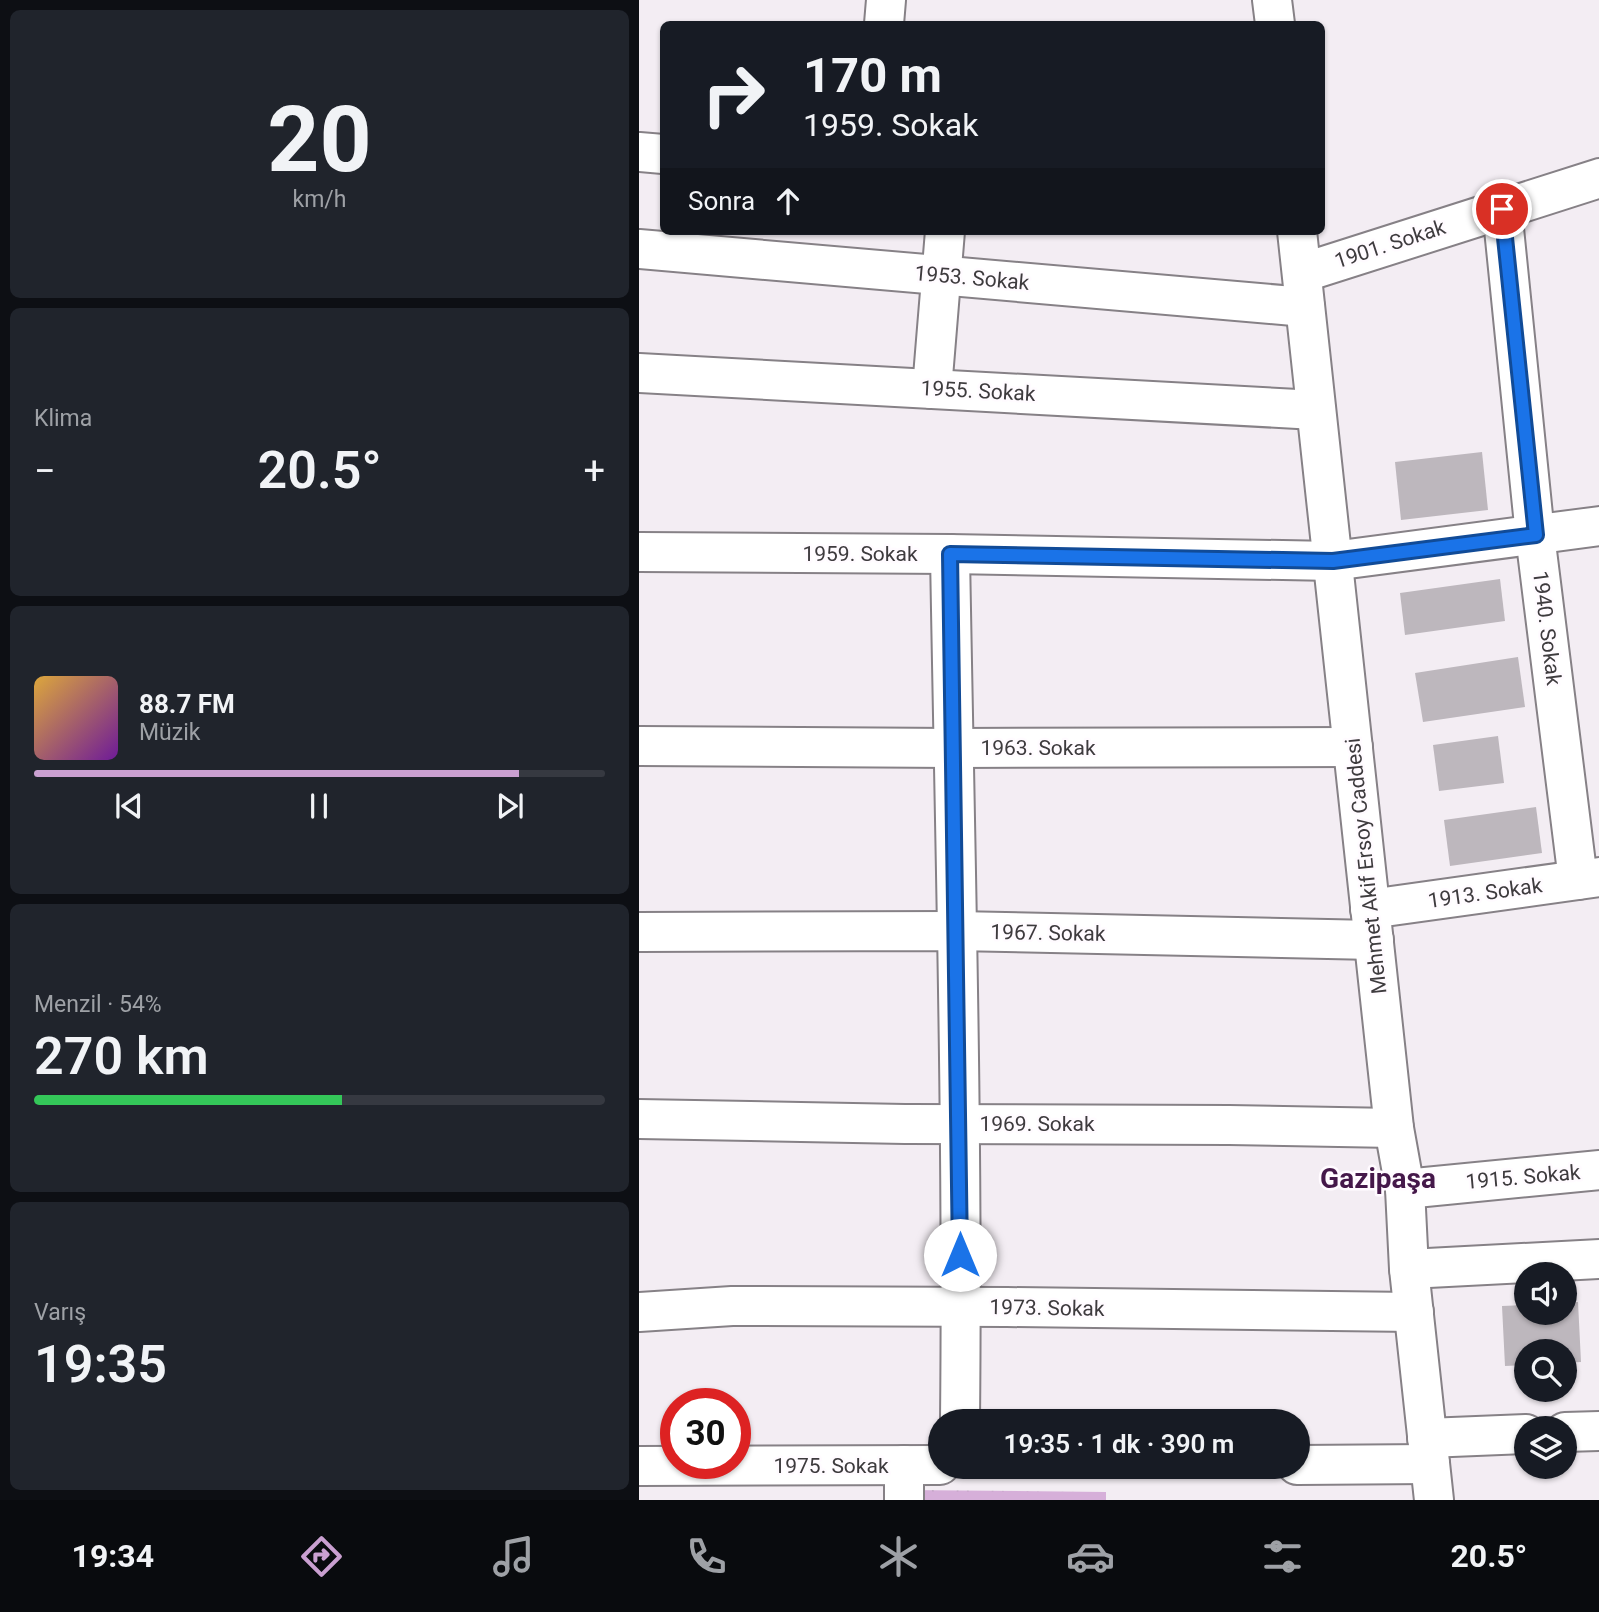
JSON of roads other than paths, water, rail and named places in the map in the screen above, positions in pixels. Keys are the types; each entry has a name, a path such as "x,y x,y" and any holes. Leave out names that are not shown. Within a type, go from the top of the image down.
{"street":[{"path":"884,21 886,0"},
{"path":"1272,0 1275,21"},
{"path":"639,152 660,153"},
{"name":"1901. Sokak","path":"1303,290 1502,209 1599,178"},
{"name":"1940. Sokak","path":"1502,209 1536,535 1589,878"},
{"path":"932,389 945,235"},
{"name":"Mehmet Akif Ersoy Caddesi","path":"1297,235 1394,1128 1405,1189 1409,1269 1430,1467"},
{"name":"1953. Sokak","path":"639,248 942,275 1303,290"},
{"name":"1955. Sokak","path":"639,373 1316,410"},
{"name":"1959. Sokak","path":"639,552 1333,561 1599,526"},
{"path":"950,554 960,1124 960,1409"},
{"name":"1963. Sokak","path":"639,746 1353,747"},
{"name":"1913. Sokak","path":"1372,924 1589,878"},
{"name":"1967. Sokak","path":"639,932 956,931 1372,924"},
{"name":"1969. Sokak","path":"639,1119 1394,1128"},
{"name":"1915. Sokak","path":"1405,1189 1599,1170"},
{"path":"1409,1269 1599,1259"},
{"name":"1973. Sokak","path":"639,1312 732,1306 1414,1312"},
{"path":"1577,1432 1599,1431"},
{"path":"1310,1465 1430,1467 1514,1438"},
{"name":"1975. Sokak","path":"639,1466 916,1477"}],"district":[{"name":"Gazipaşa","path":"1378,1178"}]}
